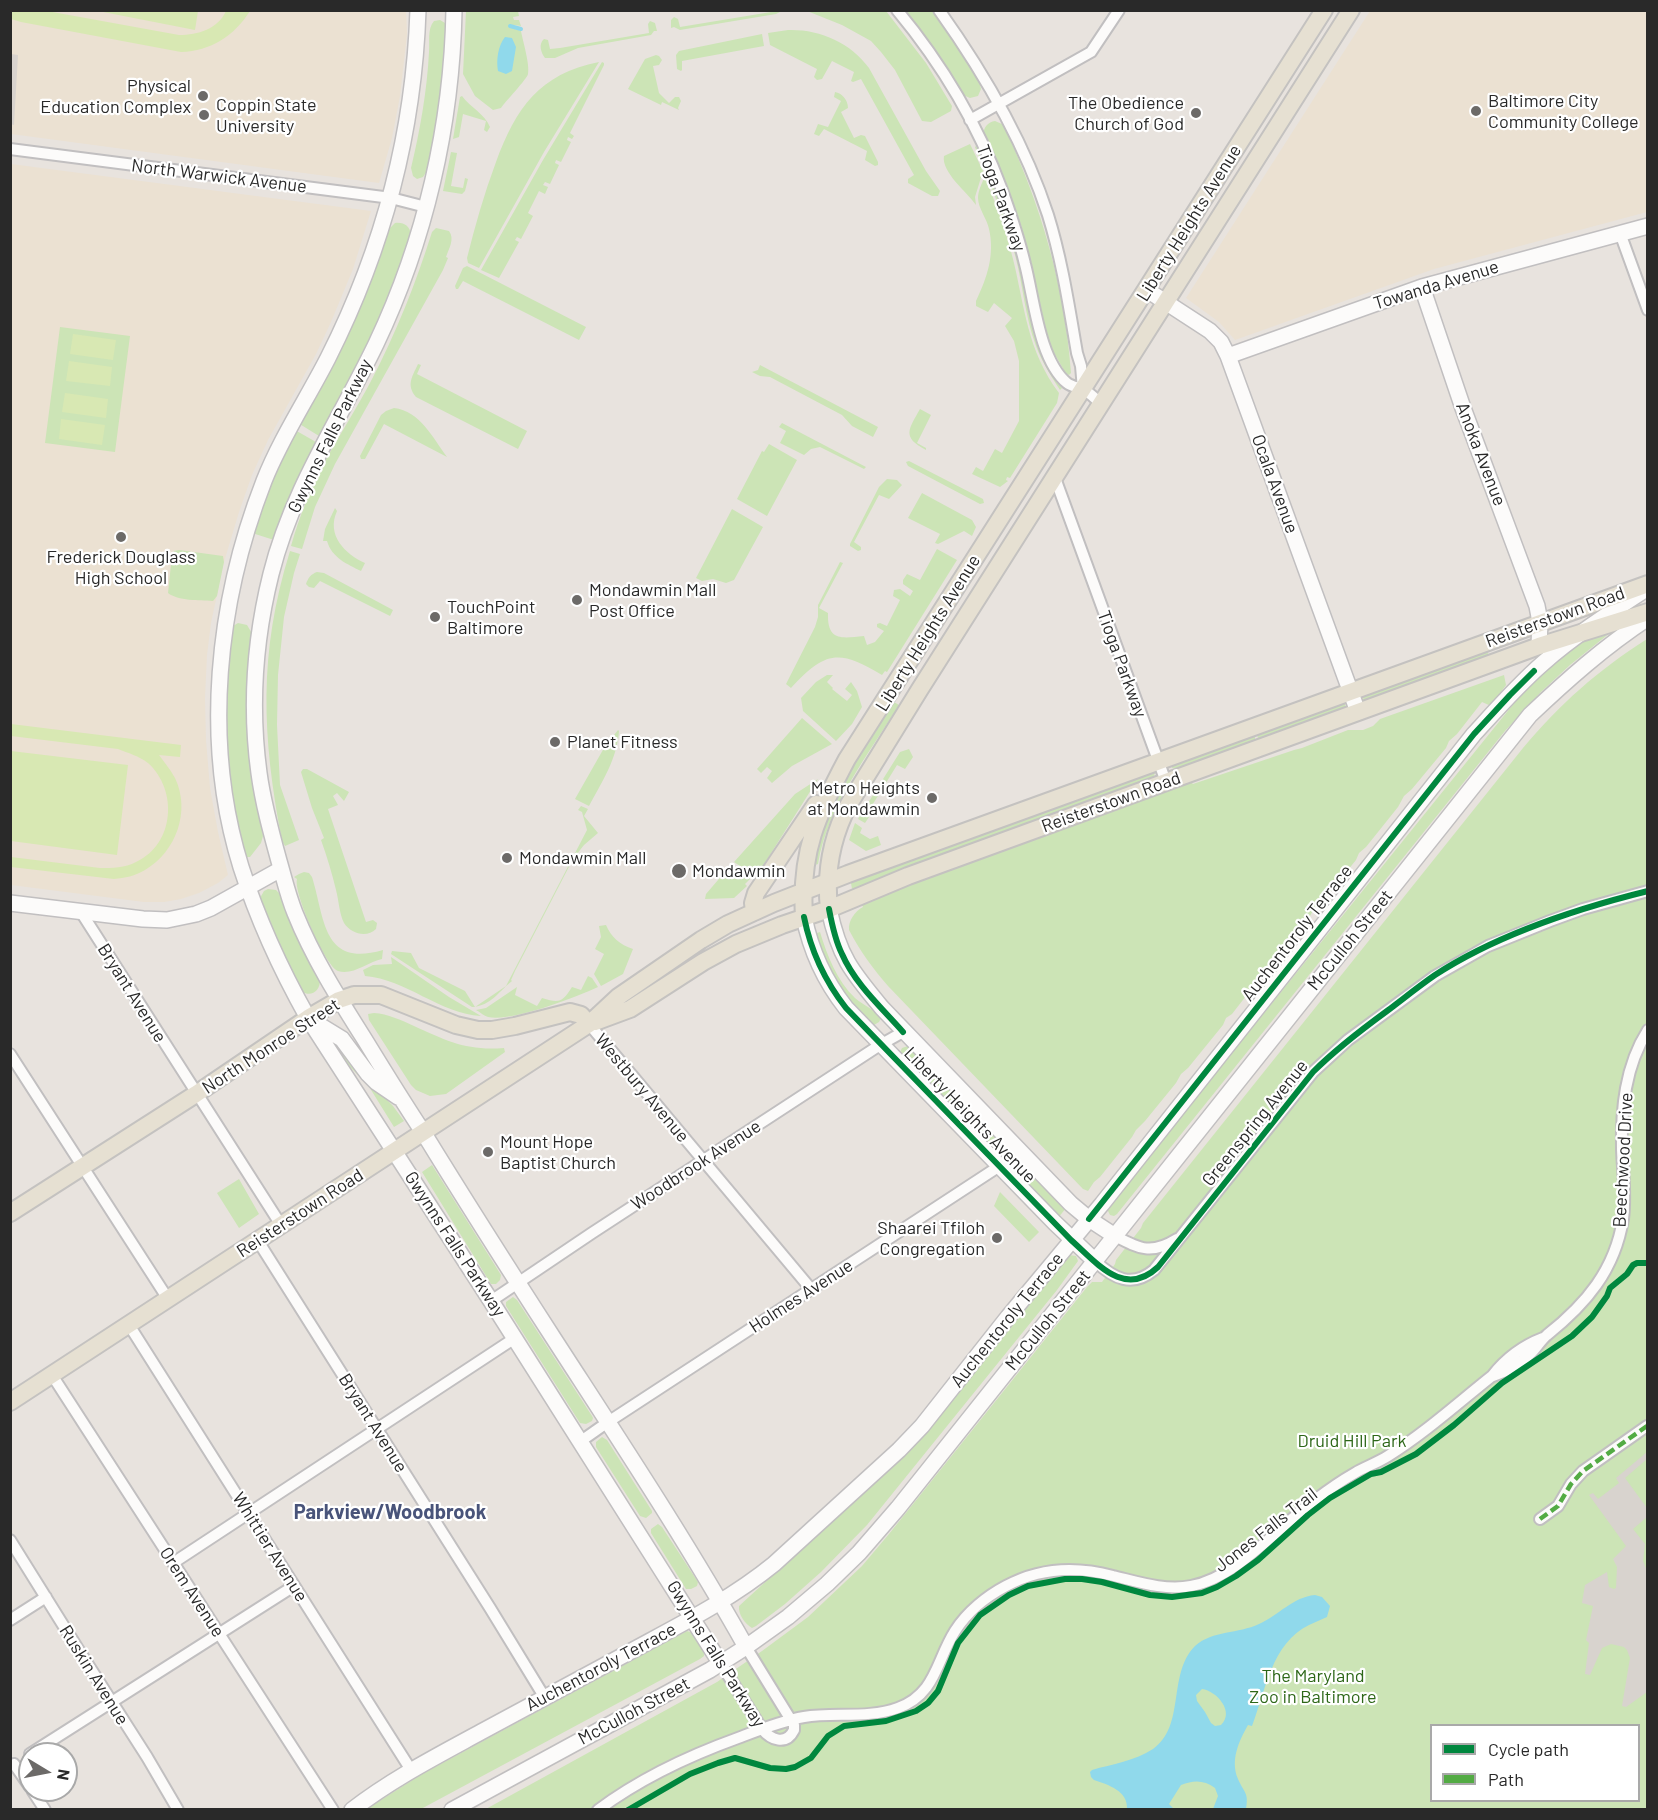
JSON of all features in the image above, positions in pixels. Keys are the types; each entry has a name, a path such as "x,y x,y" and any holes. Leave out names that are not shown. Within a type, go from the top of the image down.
{"main road":[{"name":"Gwynns Falls Parkway","path":"418,10 416,66 411,99 391,198 376,249 327,359 265,478 240,552 227,613 222,656 219,738 231,829 248,886 286,980 308,1018 581,1441 721,1664"},
{"name":"Gwynns Falls Parkway","path":"454,10 452,67 447,102 426,207 412,259 382,331 300,490 280,544 269,587 262,618 258,660 255,733 259,776 268,818 295,912 339,1000 608,1422 720,1601 746,1647"},
{"name":"Liberty Heights Avenue","path":"1095,1261 999,1167 846,1008 825,978 812,949 804,917 803,891 807,854 813,829 848,759 1324,10"},
{"name":"Liberty Heights Avenue","path":"1115,1236 1071,1204 903,1032 849,968 837,943 829,909 827,882 834,840 840,820 849,804 1351,10"},
{"name":"Towanda Avenue","path":"1228,356 1422,287 1647,226"},
{"name":"Anoka Avenue","path":"1422,287 1463,408 1537,606 1540,622 1539,646"},
{"name":"Ocala Avenue","path":"1147,290 1210,331 1221,342 1358,712"},
{"name":"Reisterstown Road","path":"10,1402 589,1024 618,997 701,940 754,912 827,882 1540,622 1647,586"},
{"name":"Auchentoroly Terrace","path":"352,1809 411,1770 693,1617 757,1578 910,1439 1089,1219 1474,734 1543,663 1647,586"},
{"name":"Reisterstown Road","path":"589,1024 630,1009 703,962 736,944 908,876 1539,646 1647,612"},
{"name":"McCulloh Street","path":"452,1809 721,1664 808,1601 859,1553 898,1508 1497,754 1530,715 1570,676 1624,633 1647,618"},
{"path":"754,912 753,903 756,892 848,759"},
{"path":"10,903 167,920 182,918 211,908 282,869"},
{"name":"North Monroe Street","path":"10,1213 196,1094 308,1018 339,1000 354,995 381,995 456,1025 478,1030 503,1028 570,1012 581,1015 589,1024"},
{"path":"308,1018 342,1039 376,1082 403,1100"}],"street":[{"name":"Tioga Parkway","path":"897,10 933,57 970,120 1001,188 1026,266 1037,320 1055,367 1068,384 1083,389 1101,404"},
{"name":"Tioga Parkway","path":"939,10 979,68 1034,176 1058,250 1081,366 1083,389"},
{"path":"970,120 1091,52 1119,10"},
{"name":"North Warwick Avenue","path":"10,149 391,198 426,207"},
{"path":"1620,233 1647,310"},
{"name":"Tioga Parkway","path":"1055,478 1166,782"},
{"name":"Greenspring Avenue","path":"1095,1261 1115,1277 1130,1280 1150,1274 1185,1234 1313,1072 1330,1055 1435,975 1488,946 1572,913 1647,891"},
{"name":"Bryant Avenue","path":"81,912 281,1225"},
{"name":"Westbury Avenue","path":"589,1024 811,1289"},
{"name":"Beechwood Drive","path":"598,1809 645,1779 678,1762 762,1729 811,1716 878,1712 895,1709 909,1703 931,1682 956,1629 969,1614 985,1599 1025,1577 1044,1572 1077,1569 1112,1575 1140,1584 1176,1587 1191,1586 1214,1578 1237,1565 1312,1502 1409,1441 1492,1376 1514,1353 1527,1344 1543,1338 1582,1304 1605,1270 1614,1250 1623,1217 1622,1130 1628,1079 1634,1054 1647,1030"},
{"name":"Woodbrook Avenue","path":"491,1301 903,1032"},
{"path":"10,1054 168,1299"},
{"name":"Holmes Avenue","path":"581,1441 1021,1152"},
{"name":"Greenspring Avenue","path":"1115,1236 1138,1248 1151,1250 1165,1246 1185,1234"},
{"name":"Bryant Avenue","path":"258,1241 545,1698"},
{"name":"Whittier Avenue","path":"129,1325 411,1770"},
{"path":"173,1563 515,1338"},
{"name":"Orem Avenue","path":"52,1375 333,1809"},
{"path":"1540,1519 1557,1506 1571,1484 1583,1472 1647,1426"},
{"name":"Ruskin Avenue","path":"10,1540 178,1809"},
{"path":"49,1742 294,1586"},
{"path":"10,1620 46,1597"},
{"name":"Gwynns Falls Parkway","path":"721,1664 762,1729 772,1739 788,1738 794,1730 791,1720 746,1647"}],"shaded area":[{"name":"Coppin State University","path":"11,11 406,11 407,34 400,96 392,138 379,183 11,134"},
{"name":"Baltimore City Community College","path":"1370,11 1647,11 1647,212 1434,269 1235,340 1219,322 1186,298"},
{"path":"11,54 18,55 14,125 10,124"},
{"name":"Frederick Douglass High School","path":"11,164 371,211 353,269 331,322 316,354 268,440 252,475 224,562 211,623 205,698 210,788 228,875 199,893 181,899 144,902 11,885"},
{"path":"1647,1452 1647,1459 1625,1478 1647,1508 1647,1517 1633,1529 1645,1544 1643,1561 1647,1571 1647,1692 1626,1707 1622,1706 1630,1658 1624,1647 1611,1644 1602,1648 1590,1675 1585,1674 1589,1643 1586,1640 1593,1606 1582,1603 1585,1585 1607,1572 1609,1587 1616,1588 1617,1567 1613,1559 1626,1546 1589,1495 1593,1493 1598,1499 1619,1483 1616,1478"}],"green space":[{"path":"198,10 195,30 98,11"},
{"path":"10,11 47,11 179,35 193,34 213,27 226,11 250,11 237,28 221,40 202,49 181,52 21,22 11,19"},
{"path":"466,11 518,11 519,16 513,17 514,20 519,20 521,26 514,25 513,28 521,31 528,74 501,108 493,110 475,96 463,74"},
{"path":"782,11 776,14 680,30 671,28 671,20 674,17 678,19 680,27"},
{"path":"807,11 886,11 926,63 952,106 951,111 931,122 922,121 895,70 871,41 842,25"},
{"path":"904,11 932,11 961,49 974,71 981,89 978,96 970,98 963,95 930,44"},
{"path":"440,20 445,23 447,29 442,90 427,171 423,177 417,179 413,176 411,168 425,96 430,32 434,21"},
{"path":"650,21 655,23 657,31 651,35 578,48 555,58 545,58 541,51 541,43 544,39 548,40 550,49 649,33"},
{"path":"788,30 811,32 833,39 853,51 861,59 869,68 926,171 940,191 938,196 932,196 908,183 908,179 914,175 861,79 851,81 854,72 832,61 822,79 817,80 814,77 817,69 770,45 768,33"},
{"path":"762,34 764,46 682,61 682,70 677,69 676,55 679,51"},
{"path":"656,55 662,60 659,65 653,66 659,93 669,103 675,97 679,97 681,101 679,110 662,102 661,105 628,89 645,59"},
{"path":"599,62 544,152 479,268 468,263 467,258 484,198 512,125 533,96 545,85 560,75"},
{"path":"602,62 604,65 570,133 574,136 572,139 568,137 567,140 571,142 561,162 556,160 555,163 559,165 550,184 545,182 543,185 548,187 545,194 539,191 528,213 533,216 521,239 517,237 515,240 519,242 499,278 481,270 543,160"},
{"path":"835,92 842,95 847,102 848,108 841,112 854,138 865,136 878,165 875,166 865,160 867,151 824,129 819,136 814,134 818,124 828,127 841,101 834,97"},
{"path":"462,96 485,118 490,127 487,132 484,130 486,121 463,114 459,137 453,139 460,97"},
{"path":"995,121 1005,128 1040,217 1063,309 1071,373 1069,375 1066,374 1053,351 1047,336 1021,225 983,134 987,125"},
{"path":"970,144 983,171 975,197 976,205 950,175 944,162 944,156"},
{"path":"976,146 1007,223 1037,338 1062,388 1060,390 1036,346 1029,324 1015,255"},
{"path":"451,152 457,153 451,186 463,188 465,178 468,179 462,194 443,191"},
{"path":"985,176 1010,248 1028,328 1040,361 1059,393 1057,403 1010,478 1007,477 1008,481 1000,487 972,474 976,467 983,471 995,449 1002,453 1019,421 1019,361 1014,341 1005,326 1012,318 994,303 988,312 976,306 987,275 991,248 989,229 978,198"},
{"path":"395,223 406,225 411,235 391,292 355,372 319,436 298,423 347,335 368,289 388,230"},
{"path":"436,228 449,231 451,234 451,244 446,257 448,258 443,270 335,464 315,507 302,549 291,546 320,471 366,391 389,345 432,232"},
{"path":"467,266 586,327 579,340 463,281 456,289 455,286 463,268"},
{"path":"60,327 130,336 115,452 45,443"},
{"path":"73,334 116,340 113,360 70,354"},
{"path":"69,361 112,367 110,386 66,381"},
{"path":"418,364 421,365 417,374 527,431 518,449 416,397 411,385"},
{"path":"760,365 878,427 873,437 852,426 842,415 770,377 752,372 758,370"},
{"path":"65,393 108,399 106,418 62,412"},
{"path":"394,408 403,410 419,420 447,457 384,424 365,459 361,459 360,456 381,415"},
{"path":"920,409 931,415 917,443 926,450 913,441 910,437 910,427"},
{"path":"61,419 105,425 102,445 59,439"},
{"path":"782,423 866,467 864,469 820,447 811,449 804,455 780,443 786,431 779,427"},
{"path":"295,430 316,442 297,480 274,540 252,533 270,484"},
{"path":"769,444 797,460 767,516 737,499 762,451 764,452"},
{"path":"909,461 983,499 984,503 980,504 908,466 906,462"},
{"path":"887,479 897,480 902,485 889,499 879,495 854,542 861,547 858,551 850,544 879,487"},
{"path":"922,493 972,520 976,527 972,536 964,531 938,544 935,543 940,534 908,518"},
{"path":"335,508 337,511 334,520 336,536 344,549 365,563 361,571 341,560 332,552 327,541 323,541 325,529"},
{"path":"732,509 763,527 734,580 726,583 713,579 702,581 696,578"},
{"path":"937,549 957,560 887,672 885,671 882,675 854,661 833,658 814,667 791,688 786,684 815,627 818,605 840,562 843,563 819,608 828,613 828,622 833,634 843,637 864,636 867,645 875,642 884,631 877,627 877,624 887,626 900,600 893,596 894,590 900,589 910,596 913,591 903,584 903,580 907,574 920,580"},
{"path":"174,551 223,556 224,562 217,596 213,601 183,599 168,593 172,555"},
{"path":"290,551 300,554 284,617 278,675 277,725 280,785 299,840 285,846 282,841 270,766 266,695 272,625"},
{"path":"317,572 324,573 393,610 390,616 320,581 314,588 309,587 306,584 308,580"},
{"path":"238,623 247,625 253,635 257,799 263,836 261,843 250,857 244,857 240,837 226,737 225,697 230,628"},
{"path":"1611,632 1541,692 1505,731 1117,1214 1110,1215 1108,1208 1126,1184 1515,702 1570,650 1583,642"},
{"name":"Druid Hill Park","path":"1647,639 1647,1809 484,1810 717,1682 808,1617 862,1566 1087,1287 1092,1282 1102,1282 1143,1223 1523,748 1551,716 1596,676"},
{"path":"1487,650 1489,656 1364,701 1363,699 1364,695"},
{"path":"827,675 833,675 827,682 847,701 852,695 845,689 851,682 857,691 862,707 852,724 836,741 803,711 801,698 816,682"},
{"path":"1504,675 1506,685 1491,706 1482,702 1449,741 1446,748 1404,796 1356,860 1322,902 1315,907 1232,1014 1226,1018 1223,1025 1088,1191 1083,1189 888,986 867,960 849,930 853,917 863,907 867,898 1190,781 1193,784 1302,748 1348,730 1363,730 1373,726 1380,719"},
{"path":"894,702 899,705 840,801 823,842 818,864 812,866 820,829 839,788"},
{"path":"1345,704 1346,708 1258,739 1257,734"},
{"path":"802,718 832,744 792,766 772,783 767,778 772,771 767,767 761,773 757,769"},
{"path":"11,724 181,745 180,757 159,755 175,778 180,791 181,804 178,830 165,853 141,872 114,879 11,867 11,857 100,868 114,868 136,862 149,854 159,843 168,816 168,801 158,774 141,758 118,749 11,736"},
{"path":"618,730 618,741 612,761 589,806 575,799 604,748"},
{"path":"1255,735 1255,741 1178,769 1172,768 1172,765"},
{"path":"909,749 913,757 905,769 897,765 868,812 871,814 865,823 858,819 900,752"},
{"path":"11,751 128,765 117,855 11,841"},
{"path":"303,769 349,792 344,801 337,793 333,796 338,805 328,809 366,922 373,920 377,923 376,929 372,932 359,934 347,927 342,919 333,877 321,840 324,838 301,772"},
{"path":"1150,772 1155,773 1153,778 852,889 851,883"},
{"path":"818,779 761,869 743,868 734,862 795,794"},
{"path":"581,806 588,809 584,816 598,833 573,859 512,981 490,1001 476,1006 506,986 587,830 582,812 578,810"},
{"path":"855,823 862,828 860,833 870,839 878,836 881,845 866,851 849,840"},
{"path":"730,866 739,872 751,874 751,878 745,884 747,886 734,898 705,899 706,894"},
{"path":"304,872 309,873 312,877 324,923 337,946 348,952 363,954 383,950 382,959 349,972 338,971 332,966 318,943 300,898 297,879 294,877"},
{"path":"268,889 276,890 282,896 320,980 315,992 302,992 285,965 260,898"},
{"path":"606,925 616,940 633,949 623,974 601,986 594,974 604,954 595,949 601,937 599,926"},
{"path":"820,932 829,959 843,984 855,998 881,1018 879,1022 874,1025 869,1022 842,991 814,934"},
{"path":"392,951 411,953 419,968 465,991 475,1007 391,954"},
{"path":"391,957 481,1016 451,1009 395,983 365,976 363,970 373,965 392,964"},
{"path":"588,976 598,987 527,1013 499,1018 488,1017 476,1010 486,1008 517,987 515,995 537,1006 542,998 552,1001 560,1000 572,987 581,990"},
{"path":"374,1013 394,1018 458,1044 479,1048 504,1048 505,1052 446,1094 430,1096 416,1090 411,1085 369,1020 368,1014"},
{"path":"333,1039 404,1121 394,1127 368,1085 348,1065 333,1043"},
{"path":"908,1046 997,1138 999,1141 996,1147 991,1148 901,1055 902,1048"},
{"path":"432,1165 501,1275 496,1284 491,1284 422,1172"},
{"path":"1020,1167 1026,1168 1066,1208 1058,1218 1016,1174"},
{"path":"239,1179 259,1214 239,1228 217,1193"},
{"path":"1000,1192 1039,1232 1029,1242 994,1206"},
{"path":"1069,1255 1076,1256 1078,1261 1057,1290 867,1525 821,1572 785,1604 756,1626 752,1628 749,1626 741,1615 739,1606 915,1445"},
{"path":"513,1297 592,1416 592,1421 586,1424 580,1423 506,1306 506,1302"},
{"path":"602,1437 607,1440 652,1511 646,1518 640,1516 596,1447 596,1442"},
{"path":"658,1524 698,1582 697,1586 686,1589 651,1533 651,1529"},
{"path":"687,1631 693,1633 704,1650 704,1656 700,1659 421,1809 365,1810 422,1774"}],"water":[{"path":"505,37 512,38 516,47 512,71 506,74 498,71 497,62 499,49"},
{"path":"1307,1596 1322,1597 1330,1606 1327,1617 1296,1633 1286,1644 1266,1683 1252,1726 1248,1725 1242,1738 1235,1765 1238,1779 1246,1796 1246,1809 1213,1809 1218,1796 1215,1788 1207,1783 1190,1782 1181,1785 1169,1804 1174,1809 1127,1809 1121,1793 1091,1777 1092,1770 1139,1756 1153,1749 1163,1739 1170,1727 1181,1671 1195,1646 1210,1637 1259,1624","holes":["1202,1689 1218,1698 1225,1708 1225,1720 1221,1725 1215,1726 1211,1723 1197,1701 1196,1695"]}],"waterway":[{"path":"510,26 521,29"}],"marked path":[{"path":"1540,1519 1558,1506 1571,1484 1583,1471 1647,1426"}],"cycle path":[{"path":"1089,1219 1474,734 1534,671"},
{"path":"804,917 819,965 846,1008 1071,1240 1111,1274 1134,1279 1146,1276 1158,1267 1313,1072 1349,1040 1417,988 1459,960 1511,935 1593,906 1648,891"},
{"path":"829,909 836,938 847,965 903,1032"},
{"name":"Jones Falls Trail","path":"628,1810 690,1774 718,1763 735,1758 770,1768 795,1767 811,1758 828,1736 844,1726 886,1721 916,1711 928,1703 938,1691 958,1643 980,1615 1009,1595 1028,1586 1065,1579 1082,1579 1150,1595 1172,1597 1202,1593 1217,1587 1258,1560 1330,1498 1371,1474 1381,1472 1416,1454 1454,1425 1502,1383 1572,1336 1592,1317 1610,1288 1627,1274 1633,1265 1648,1263"}],"place":[{"name":"Physical Education Complex","path":"203,96"},
{"name":"Baltimore City Community College","path":"1476,111"},
{"name":"The Obedience Church of God","path":"1196,113"},
{"name":"Coppin State University","path":"204,115"},
{"name":"Frederick Douglass High School","path":"121,537"},
{"name":"Mondawmin Mall Post Office","path":"577,600"},
{"name":"TouchPoint Baltimore","path":"435,617"},
{"name":"Planet Fitness","path":"555,742"},
{"name":"Metro Heights at Mondawmin","path":"932,798"},
{"name":"Mondawmin Mall","path":"507,858"},
{"name":"Mondawmin","path":"679,871"},
{"name":"Mount Hope Baptist Church","path":"488,1152"},
{"name":"Shaarei Tfiloh Congregation","path":"997,1238"}],"district":[{"name":"Parkview/Woodbrook","path":"390,1512"}],"park label":[{"name":"The Maryland Zoo in Baltimore","path":"1313,1686"}]}
